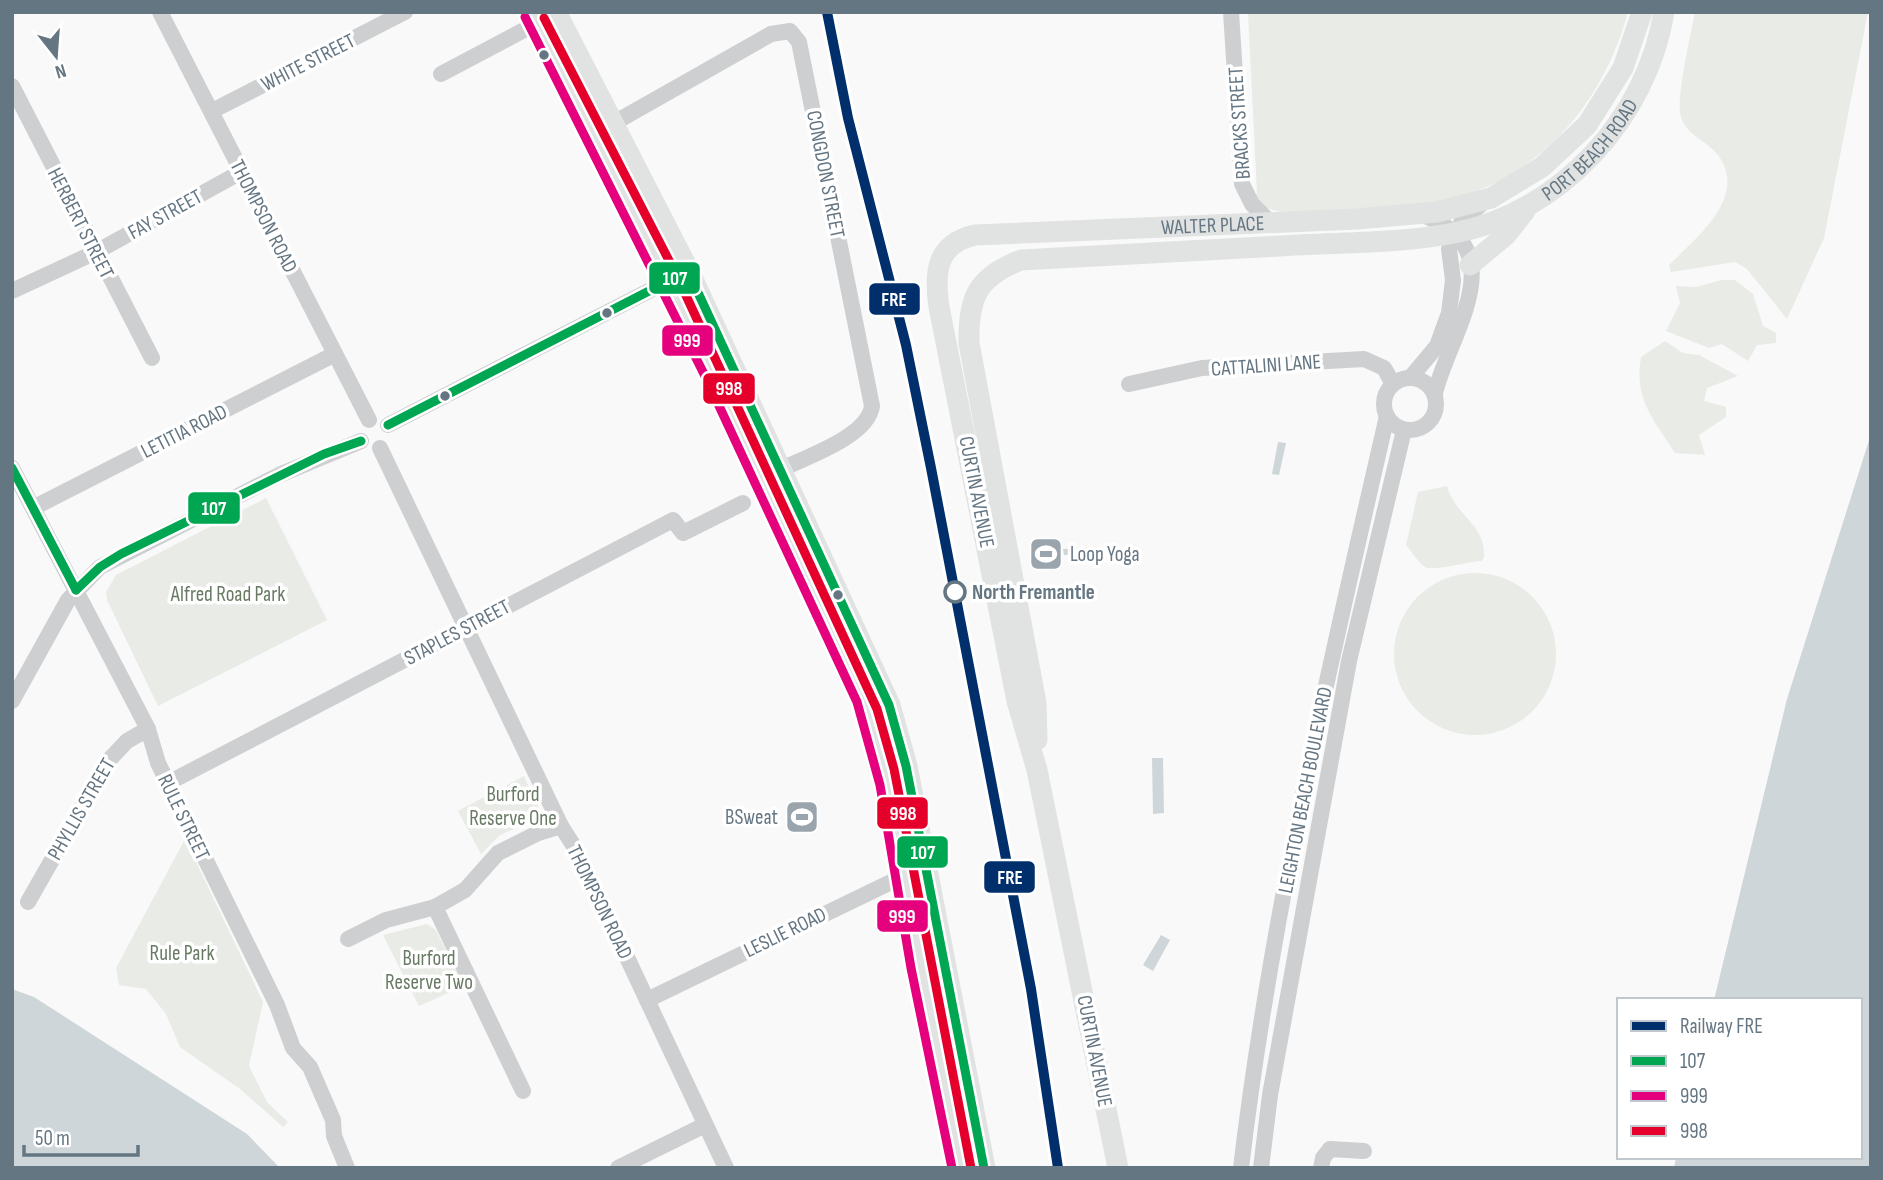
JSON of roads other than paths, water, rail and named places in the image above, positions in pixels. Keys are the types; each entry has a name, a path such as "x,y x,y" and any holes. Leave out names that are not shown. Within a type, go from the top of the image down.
{"highway":[{"path":"544,15 679,275 773,472 869,698 916,870 984,1168"},
{"path":"916,870 965,1168"}],"main road":[{"name":"PORT BEACH ROAD","path":"1491,198 1542,167 1587,125 1623,68 1642,12"},
{"name":"PORT BEACH ROAD","path":"1456,233 1486,225 1531,204 1589,159 1619,123 1653,58 1664,12"},
{"name":"WALTER PLACE","path":"941,255 951,244 975,235 1420,214 1491,198"},
{"path":"1470,265 1506,235 1531,204"},
{"name":"WALTER PLACE","path":"986,281 999,269 1021,260 1381,243 1456,233"},
{"name":"CURTIN AVENUE","path":"941,255 936,276 939,307 1017,701 1037,770 1118,1168"},
{"name":"CURTIN AVENUE","path":"986,281 971,304 969,343 1036,703 1037,770"}],"street":[{"name":"THOMPSON ROAD","path":"160,12 369,420"},
{"name":"WHITE STREET","path":"212,111 405,12"},
{"name":"BRACKS STREET","path":"1231,12 1239,162 1247,195 1271,223"},
{"path":"441,74 544,15"},
{"name":"CONGDON STREET","path":"605,129 771,34 790,31 799,42 872,406 868,420 855,432 773,472"},
{"name":"HERBERT STREET","path":"12,86 152,358"},
{"name":"FAY STREET","path":"12,291 96,252 242,172"},
{"path":"1420,214 1443,223 1456,233 1467,246 1470,265 1465,317 1451,355 1441,367 1435,393 1437,407 1432,420 1425,426 1404,430 1387,415 1384,399 1393,384 1411,377 1437,346 1447,322 1452,280 1448,248 1456,233 1462,221 1491,198"},
{"path":"388,425 679,275"},
{"name":"LETITIA ROAD","path":"33,508 335,354"},
{"name":"CATTALINI LANE","path":"1129,384 1202,368 1364,359 1384,368 1393,384"},
{"path":"1411,377 1421,379 1435,393"},
{"name":"LEIGHTON BEACH BOULEVARD","path":"1241,1168 1250,1093 1299,809 1387,415"},
{"path":"379,419 388,425 390,438 380,448 372,449 362,441 360,431 369,420 379,419"},
{"name":"LEIGHTON BEACH BOULEVARD","path":"1261,1168 1270,1095 1349,661 1404,430"},
{"path":"12,701 76,590 100,567 121,554 324,454 362,441"},
{"name":"THOMPSON ROAD","path":"380,448 561,825 577,851 726,1168"},
{"name":"RULE STREET","path":"12,468 148,729 168,783 277,1005 293,1048 310,1067 333,1121 334,1136 347,1168"},
{"name":"STAPLES STREET","path":"168,783 673,520 683,533 743,503"},
{"name":"PHYLLIS STREET","path":"28,902 109,760 127,740 148,729"},
{"path":"348,939 386,920 435,907 465,890 498,853 561,825"},
{"name":"LESLIE ROAD","path":"647,1000 916,870"},
{"path":"435,907 523,1091"},
{"path":"618,1168 705,1125"},
{"path":"1321,1168 1323,1158 1330,1149 1364,1151"}],"rail line":[{"name":"FRE","path":"827,12 848,118 906,345 931,468 1031,989 1058,1168"}],"place":[{"name":"Loop Yoga","path":"1046,554"},
{"name":"North Fremantle","path":"955,592"},
{"name":"BSweat","path":"802,817"}],"park label":[{"name":"Alfred Road Park","path":"228,594"},
{"name":"Burford Reserve One","path":"513,806"},
{"name":"Rule Park","path":"182,953"},
{"name":"Burford Reserve Two","path":"429,970"}]}
